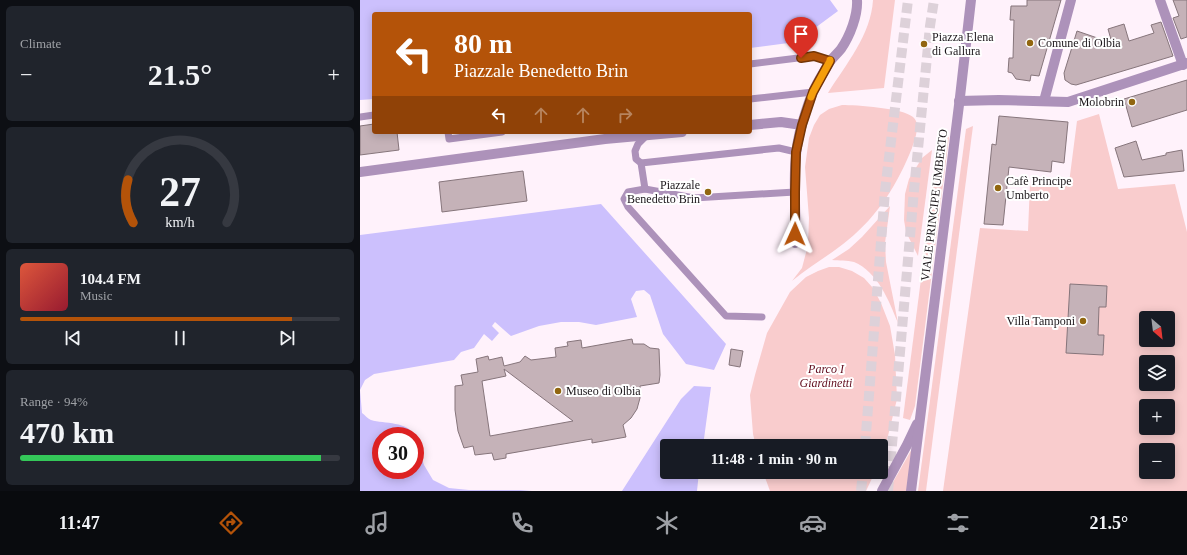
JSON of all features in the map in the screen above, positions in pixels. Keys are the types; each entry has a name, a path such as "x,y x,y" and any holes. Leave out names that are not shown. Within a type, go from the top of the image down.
{"street":[{"path":"795,243 796,152 802,125 813,92 830,61 842,48 852,27 857,8 857,0"},
{"name":"VIALE PRINCIPE UMBERTO","path":"911,491 922,413 971,0"},
{"path":"1044,101 1071,0"},
{"path":"959,101 998,100 1068,102 1185,64 1160,0"},
{"path":"752,125 781,122 802,125"},
{"path":"360,172 605,139 659,134"},
{"name":"VIALE PRINCIPE UMBERTO","path":"882,491 907,445 922,413"}],"lane":[{"path":"752,64 814,56 830,61"},
{"path":"752,99 813,92"},
{"path":"360,117 372,115"},
{"path":"448,134 449,139 487,134"},
{"path":"645,189 641,163 636,159 635,152 638,144 647,135"},
{"path":"641,163 779,148 796,152"},
{"path":"762,317 726,316 628,207 624,198 628,192 645,189 694,198 795,192"}],"green space":[{"path":"873,0 895,0 884,88 828,93 863,37 868,25"},
{"path":"842,105 890,109 908,114 913,117 917,123 915,141 894,186 878,210 859,231 792,281 802,268 808,245 809,218 805,167 809,138 820,115 829,109"},
{"path":"1099,114 1118,189 1175,184 1187,232 1187,491 943,491 980,228 1028,231 1030,184 1069,183 1077,121"},
{"path":"973,126 926,491 918,491 966,129"},
{"path":"949,137 915,406 910,420 903,418 939,140"},
{"path":"932,150 918,256 906,232 904,220 905,194 909,179 922,158"},
{"path":"890,206 885,243 886,262 898,323 882,288 870,273 854,262 832,260 849,249 862,237"},
{"name":"Parco I Giardinetti","path":"829,267 839,267 852,271 864,278 873,288 881,303 890,326 895,355 897,399 887,439 754,439 750,395 767,333 790,292 806,277"},
{"path":"913,447 907,491 888,491"},
{"path":"766,479 872,479 866,491 770,491"}],"shaded area":[{"path":"360,0 830,0 838,11 796,42 752,48 752,12 372,12 372,99 360,100"},
{"path":"601,204 726,344 714,370 686,364 663,334 650,295 644,290 636,291 631,299 637,317 596,325 579,322 561,322 539,326 511,336 495,322 492,326 499,333 492,341 484,334 474,348 461,352 454,360 374,374 365,380 360,390 360,235"},
{"path":"694,386 711,387 704,439 660,439 660,479 698,479 697,491 622,491 681,399"},
{"path":"360,390 362,413 368,418 371,420 402,425 405,427 372,427 372,479 424,479 424,465 433,480 449,488 469,490 532,491 360,491"}],"building":[{"path":"1027,0 1061,0 1039,76 1031,75 1030,81 1016,79 1012,73 1008,72 1009,58 1013,58 1014,20 1010,20 1011,6 1027,6"},
{"path":"1173,0 1187,0 1187,37 1181,39 1173,18 1179,16"},
{"path":"1161,22 1173,56 1076,85 1065,80 1064,73 1077,31 1112,43 1108,29 1124,24 1129,41 1154,33 1151,25"},
{"path":"1187,80 1187,110 1132,127 1124,99"},
{"path":"999,116 1068,122 1064,163 1052,161 1051,172 1009,167 1003,225 984,224 992,144 996,145"},
{"path":"372,124 372,134 397,134 399,150 360,155 360,126"},
{"path":"1136,141 1142,160 1182,150 1184,171 1124,177 1115,148"},
{"path":"523,171 527,201 442,212 439,182"},
{"name":"Villa Tamponi","path":"1070,284 1107,286 1106,307 1099,307 1098,335 1104,335 1103,355 1066,353"},
{"path":"632,339 633,344 644,344 650,348 659,349 659,383 640,386 640,398 637,409 631,418 623,425 626,437 592,443 592,439 506,454 506,458 494,460 492,453 475,455 473,446 464,448 458,431 455,410 455,386 463,385 461,375 478,372 476,359 488,356 489,360 502,357 504,366 520,362 525,356 531,360 556,357 555,348 568,346 567,342 581,340 582,348","holes":["504,369 573,421 490,436 482,381 506,376"]},
{"path":"731,349 743,351 740,367 729,365"}],"tunnel":[{"path":"866,439 885,191 908,0"},
{"path":"888,491 914,190 930,26 934,0"},
{"path":"861,491 862,479"}],"slow traffic":[{"path":"811,97 830,60"}],"place":[{"name":"Comune di Olbia","path":"1030,43"},
{"name":"Piazza Elena di Gallura","path":"924,44"},
{"name":"Molobrin","path":"1132,102"},
{"name":"Cafè Principe Umberto","path":"998,188"},
{"name":"Piazzale Benedetto Brin","path":"708,192"},
{"name":"Villa Tamponi","path":"1083,321"},
{"name":"Museo di Olbia","path":"558,391"}],"route":[{"path":"795,234 796,152 802,125 813,92 830,61 814,56 801,58"}]}
